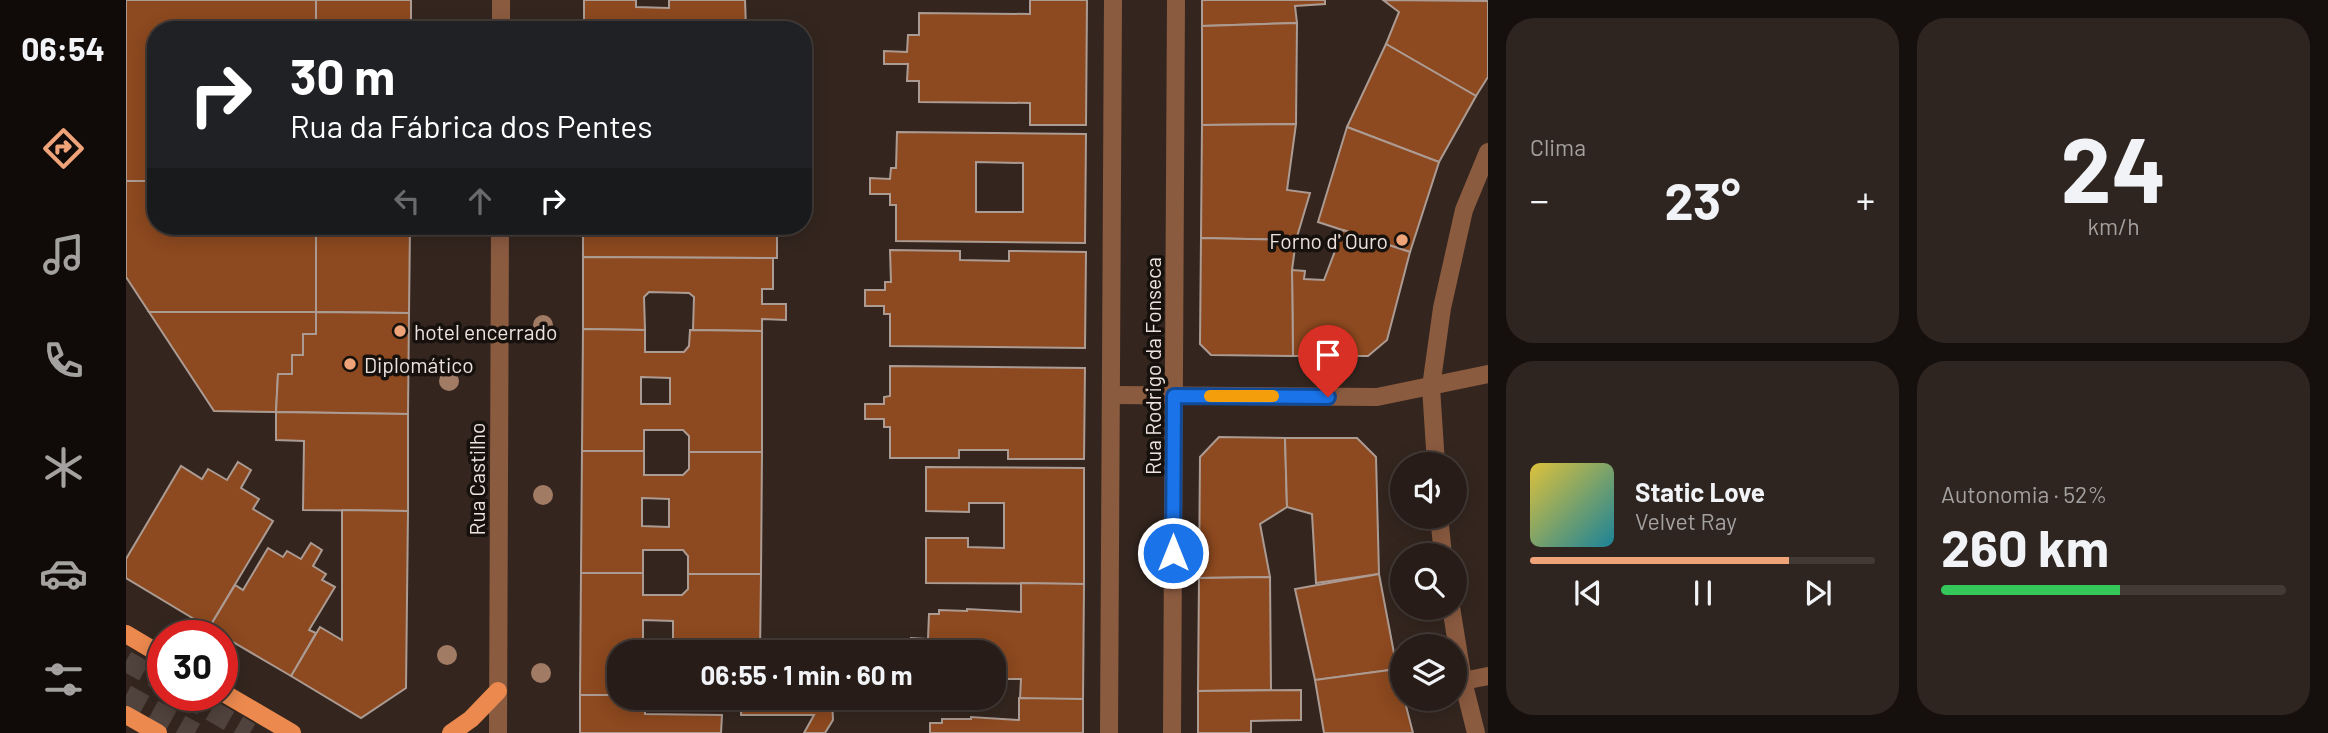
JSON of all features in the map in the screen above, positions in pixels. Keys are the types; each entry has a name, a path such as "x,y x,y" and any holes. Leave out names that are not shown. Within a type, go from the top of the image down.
{"main road":[{"path":"126,634 147,646"},
{"path":"451,733 471,719 498,691"},
{"path":"238,701 292,733"},
{"path":"126,715 158,733"}],"street":[{"path":"501,0 501,21"},
{"name":"Rua Rodrigo da Fonseca","path":"1109,733 1113,0"},
{"name":"Rua Rodrigo da Fonseca","path":"1172,733 1176,0"},
{"path":"1435,452 1431,387 1442,308 1464,210 1488,152"},
{"name":"Rua Castilho","path":"498,733 500,235"},
{"path":"1111,395 1377,397 1488,374"},
{"path":"1467,680 1488,676"},
{"path":"1467,697 1476,733"}],"building":[{"path":"126,0 316,0 316,21 147,21 147,181 126,181"},
{"path":"316,0 411,0 411,21 316,21"},
{"path":"584,0 636,0 636,7 669,8 669,0 745,0 746,21 584,21"},
{"path":"1030,0 1087,0 1086,125 1030,125 1030,103 919,102 919,81 907,81 908,64 884,64 884,51 907,52 908,35 919,35 919,13 1030,14"},
{"path":"1202,0 1325,0 1325,4 1295,6 1297,23 1202,26"},
{"path":"1383,0 1488,1 1488,77 1476,96 1386,44 1399,12"},
{"path":"1297,23 1296,124 1202,125 1202,26"},
{"path":"1386,44 1476,96 1439,162 1347,127"},
{"path":"1296,124 1287,190 1310,193 1296,240 1201,238 1202,125"},
{"path":"1347,127 1439,162 1410,252 1318,222"},
{"path":"897,132 1086,134 1085,243 896,241 896,205 890,205 890,194 870,194 870,178 890,179 891,168 896,168","holes":["976,162 1023,163 1023,212 976,212"]},
{"path":"126,181 147,181 147,235 316,235 316,312 149,312 126,277"},
{"path":"1343,230 1410,252 1387,340 1368,356 1293,356 1292,270 1305,271 1304,279 1324,280"},
{"path":"316,235 410,235 409,313 316,312"},
{"path":"583,235 777,235 777,258 583,257"},
{"path":"1201,238 1296,240 1292,270 1293,356 1211,355 1200,344"},
{"path":"890,250 960,251 960,260 1009,261 1009,251 1086,252 1085,348 890,346 890,314 884,314 884,306 865,306 865,290 885,290 885,282 891,282"},
{"path":"583,257 773,258 773,289 762,289 762,304 786,304 786,320 762,319 762,331 693,330 694,297 689,293 649,292 644,297 645,330 583,329"},
{"path":"149,312 316,312 316,334 303,334 303,355 292,355 292,374 278,374 276,412 214,411"},
{"name":"Diplomático","path":"316,312 409,313 408,414 276,412 278,374 292,374 292,355 303,355 303,334 316,334"},
{"path":"583,329 645,330 645,352 684,352 689,346 690,330 762,331 762,452 689,452 689,436 683,430 644,430 644,451 582,451","holes":["641,377 670,378 670,404 641,404"]},
{"path":"890,366 1085,368 1084,459 1008,459 1008,450 959,450 959,458 890,458 890,427 884,427 884,419 865,419 865,404 884,404 884,397 890,396"},
{"path":"276,412 408,414 408,511 303,510 304,441 276,440"},
{"path":"1219,437 1285,438 1287,507 1260,524 1270,577 1199,578 1200,457"},
{"path":"1285,438 1357,438 1376,457 1379,574 1316,583 1312,514 1287,507"},
{"path":"582,451 644,451 644,475 683,475 689,469 689,452 762,452 761,574 688,574 688,556 683,550 643,550 643,573 581,573","holes":["642,498 669,499 669,527 642,526"]},
{"path":"238,462 251,470 241,488 259,499 253,509 273,521 214,620 196,620 126,578 126,559 181,466 202,479 208,469 227,480"},
{"path":"926,467 1084,468 1084,584 926,583 926,538 968,538 968,547 1004,548 1004,503 969,503 969,512 926,511"},
{"path":"342,510 408,511 406,688 361,718 291,676 320,627 342,640"},
{"path":"311,543 322,550 313,566 326,574 322,580 335,587 309,630 316,633 291,676 238,645 238,620 214,620 235,585 243,590 268,548 283,557 287,551 301,559"},
{"path":"581,573 643,573 643,595 682,595 688,589 688,574 761,574 760,640 673,640 673,621 643,620 643,640 607,640 607,695 580,695"},
{"path":"1379,574 1390,634 1390,670 1315,680 1295,589"},
{"path":"1270,577 1271,690 1198,691 1199,578"},
{"path":"1021,583 1084,584 1083,699 1020,699 1021,679 1006,679 1006,640 911,640 928,639 929,614 939,614 939,610 1021,612"},
{"path":"1390,670 1390,711 1407,711 1413,733 1324,733 1315,680"},
{"path":"1301,690 1301,720 1251,721 1251,733 1198,733 1198,691"},
{"path":"580,695 607,695 607,710 645,710 645,714 722,715 721,733 580,733"},
{"path":"1019,698 1083,699 1083,733 930,733 930,723 942,723 942,719 971,717 1019,720"},
{"path":"741,710 833,710 833,720 825,733 804,733 814,715 741,715"}],"tunnel":[{"path":"126,661 147,673"},
{"path":"126,695 195,733"},
{"path":"212,711 250,733"}],"slow traffic":[{"path":"1210,396 1273,396"}],"place":[{"name":"Forno d' Ouro","path":"1402,240"},
{"name":"hotel encerrado","path":"400,331"},
{"name":"Diplomático","path":"350,364"}],"route":[{"path":"1173,553 1174,396 1328,397"}]}
